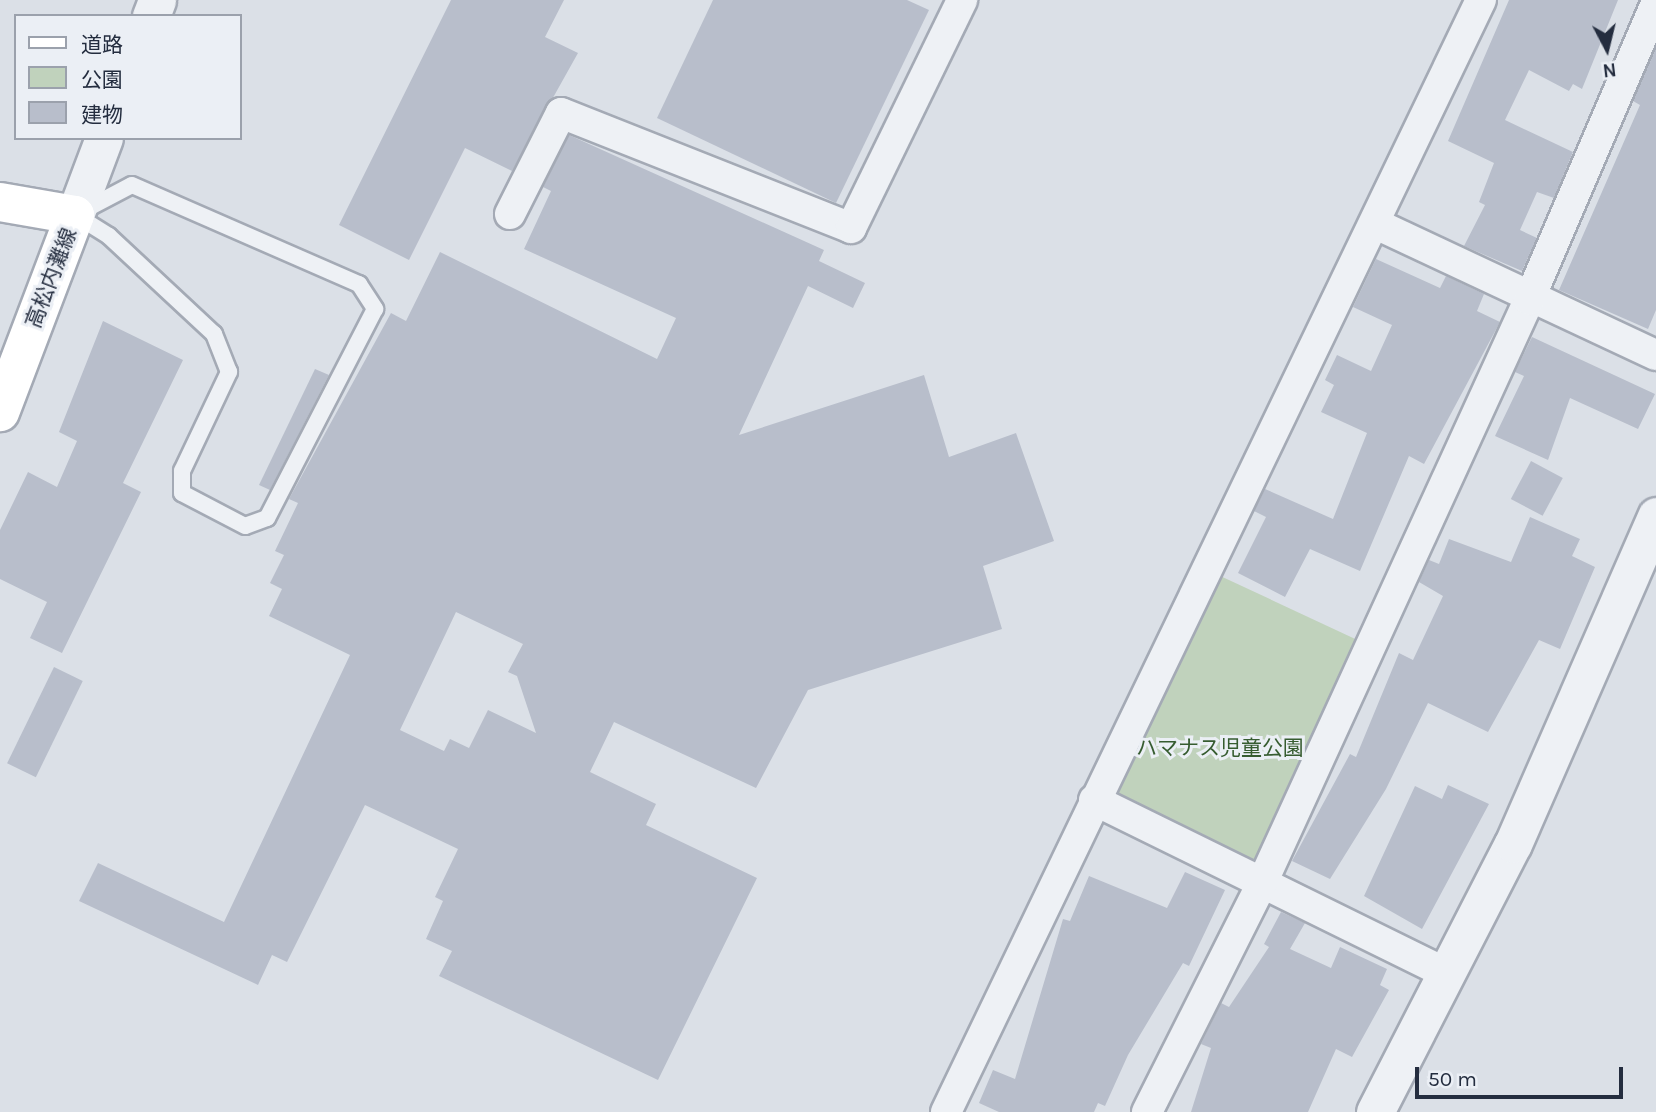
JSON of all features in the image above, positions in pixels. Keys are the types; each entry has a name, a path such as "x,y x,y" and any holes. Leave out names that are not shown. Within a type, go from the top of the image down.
{"main road":[{"name":"高松内灘線","path":"0,202 75,215 0,412"}],"street":[{"path":"510,214 561,113 851,228 962,0"},
{"path":"946,1112 1094,800 1376,224 1481,0"},
{"path":"1147,1112 1263,881 1529,300 1656,3"},
{"path":"75,215 103,140"},
{"path":"1376,224 1529,300 1656,355"},
{"path":"1375,1112 1447,974 1558,746 1656,516"},
{"path":"1094,800 1447,974"}],"lane":[{"path":"132,185 359,284 375,309 267,518 245,526 182,493 183,471 229,372 214,334 109,236 75,215 132,185"}],"green space":[{"name":"ハマナス児童公園","path":"1216,574 1357,640 1254,861 1113,795"}],"building":[{"path":"451,0 564,0 545,37 578,53 512,171 465,148 409,260 339,225"},
{"path":"713,0 907,0 929,10 836,203 657,118"},
{"path":"1509,0 1618,0 1582,89 1573,84 1569,91 1529,70 1505,120 1573,152 1554,198 1537,192 1520,230 1537,238 1522,271 1464,246 1485,205 1479,202 1494,163 1448,141"},
{"path":"1656,48 1656,310 1648,329 1559,290 1640,105 1633,101"},
{"path":"569,135 824,250 819,261 865,283 853,308 808,286 739,435 924,375 949,457 1016,433 1054,541 983,566 1002,629 808,690 756,788 614,722 590,772 656,804 646,825 757,878 658,1080 439,976 452,951 426,939 443,901 435,897 458,849 365,805 287,962 272,955 258,985 79,901 98,863 224,922 350,655 269,616 282,589 270,583 284,555 275,551 298,503 289,499 391,313 406,321 440,252 657,359 676,318 524,249 551,191 543,187","holes":["456,612 523,644 508,672 517,676 536,733 488,710 469,748 450,739 444,751 400,730"]},
{"path":"1376,259 1440,288 1446,276 1484,294 1477,311 1500,322 1424,464 1409,456 1360,571 1310,549 1285,597 1238,573 1266,517 1254,511 1265,489 1333,519 1367,433 1321,412 1334,385 1325,380 1337,355 1371,371 1392,325 1353,307"},
{"path":"103,321 183,360 123,483 141,492 62,653 30,638 47,602 0,579 0,530 28,472 57,487 77,441 59,432"},
{"path":"1532,337 1655,394 1638,429 1570,398 1548,460 1495,436 1524,376 1515,372"},
{"path":"315,369 329,375 270,490 259,485"},
{"path":"1531,461 1563,478 1543,516 1511,499"},
{"path":"1530,517 1580,539 1572,556 1595,567 1560,649 1539,640 1488,732 1428,703 1386,789 1330,879 1292,861 1350,754 1356,757 1399,653 1413,660 1443,596 1419,582 1429,560 1439,564 1449,539 1511,562"},
{"path":"54,667 83,681 36,777 7,763"},
{"path":"1448,785 1489,804 1422,929 1364,896 1415,786 1442,799"},
{"path":"1185,872 1225,890 1189,966 1183,963 1128,1055 1105,1106 1098,1103 1094,1112 999,1112 979,1103 993,1070 1015,1079 1063,919 1070,921 1089,876 1167,908"},
{"path":"1281,912 1305,923 1290,949 1331,968 1340,947 1387,969 1380,985 1389,990 1352,1057 1336,1049 1308,1112 1191,1112 1211,1048 1201,1044 1221,1003 1229,1007 1269,947 1264,944"}]}
